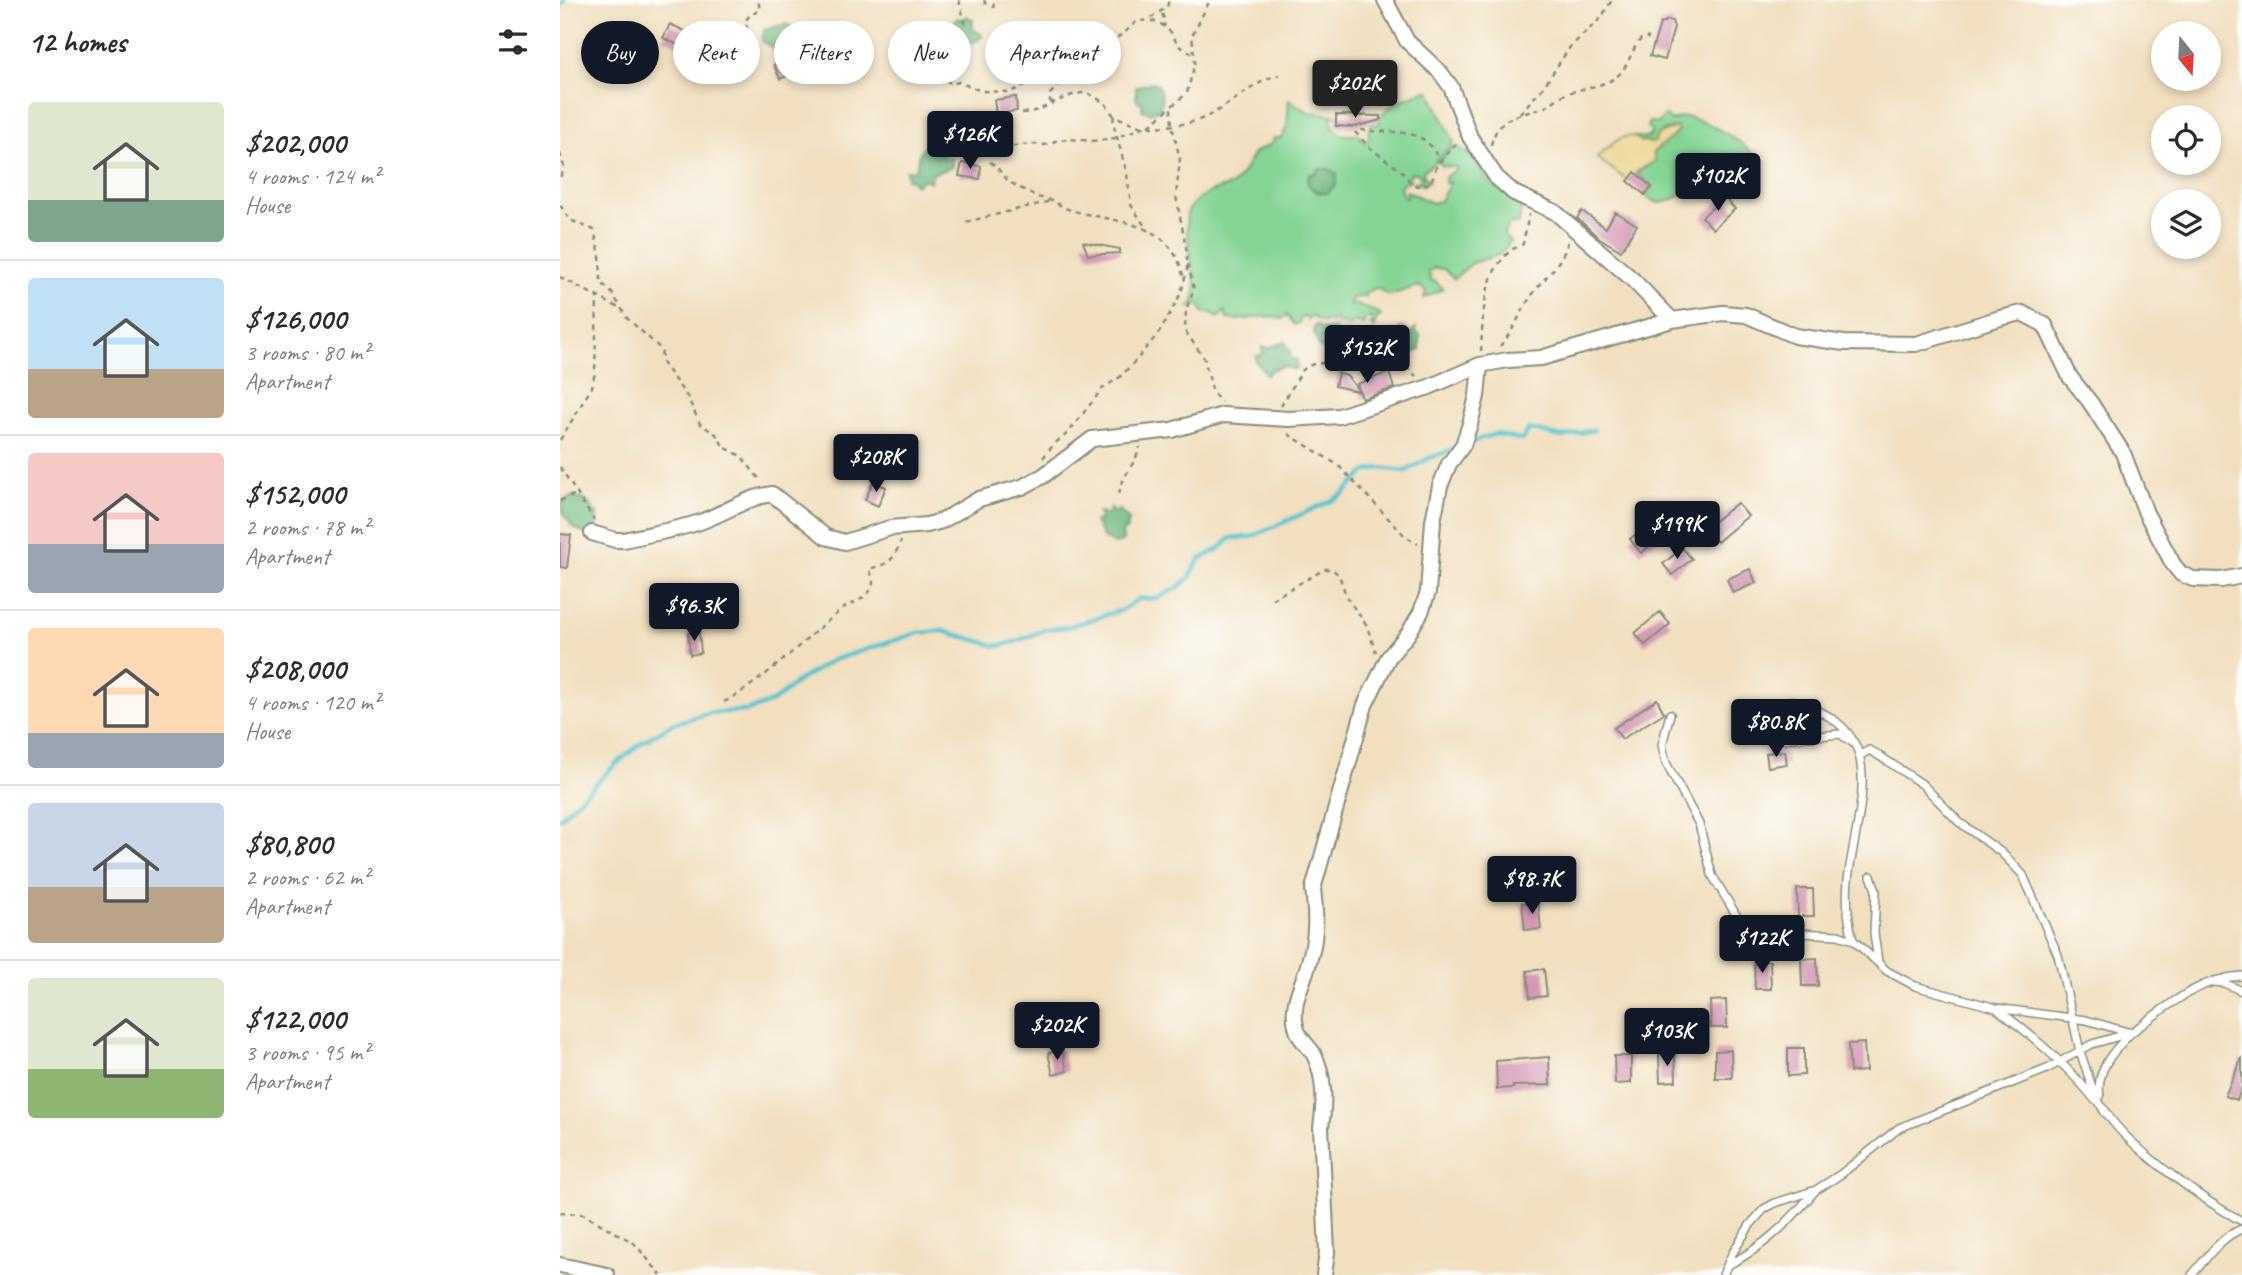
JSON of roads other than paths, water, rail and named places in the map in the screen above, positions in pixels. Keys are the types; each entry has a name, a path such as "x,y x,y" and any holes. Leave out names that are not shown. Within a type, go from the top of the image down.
{"street":[{"path":"1385,0 1407,41 1440,72 1451,87 1470,137 1496,177 1514,193 1547,206 1568,223 1632,279 1672,320"},
{"path":"598,535 615,541 624,540 697,523 761,496 772,494 826,537 845,542 890,528 942,521 979,499 1022,487 1092,439 1172,430 1223,415 1241,416 1274,425 1339,416 1429,387 1480,365 1508,360 1541,359 1672,320 1723,313 1746,315 1795,336 1844,343 1916,344 2022,313 2045,325 2070,377 2090,402 2123,453 2146,513 2181,574 2193,579 2221,580 2242,576"},
{"path":"1324,1275 1327,1251 1321,1127 1324,1108 1313,1054 1296,1027 1295,1012 1299,990 1310,959 1317,920 1314,889 1365,705 1388,658 1408,634 1429,592 1433,521 1440,486 1449,464 1462,446 1470,424 1477,396 1480,365"},
{"path":"560,1265 607,1275"}],"lane":[{"path":"1853,940 1847,901 1848,877 1860,813 1861,755 1849,732 1834,718 1794,701 1772,706 1762,720 1765,734 1770,737 1783,739 1831,734 1846,737 1855,744"},
{"path":"1670,714 1662,745 1666,763 1699,824 1712,875 1738,918 1749,928 1765,935 1838,935 1853,940 1887,971 1915,986 1996,1008 2074,1019 2131,1033"},
{"path":"1861,755 1869,750 1922,785 1959,822 2002,853 2023,875 2058,955 2080,1051 2093,1090 2105,1113"},
{"path":"1871,876 1876,890 1874,933 1878,963"},
{"path":"2105,1113 2099,1088 2101,1075 2115,1050 2131,1033 2193,988 2225,976 2242,976"},
{"path":"2210,981 2224,983 2242,991"},
{"path":"1996,1008 2061,1062 2113,1123 2157,1163 2185,1185 2242,1221"},
{"path":"1723,1275 1750,1225 1764,1209 1816,1190 1841,1174 1899,1128 2061,1062 2092,1044 2131,1033"},
{"path":"1727,1265 1774,1235 1816,1190"},
{"path":"2192,1275 2219,1244 2230,1234 2242,1229"}],"waterway":[{"path":"560,7 564,0"},
{"path":"1469,443 1495,434 1522,440 1529,429 1562,437 1594,430"},
{"path":"560,818 641,743 672,724 708,713 746,711 759,707 774,701 798,681 833,660 918,633 943,631 997,646 1047,629 1067,627 1122,610 1138,599 1158,598 1179,587 1190,577 1199,560 1219,549 1231,538 1251,537 1331,501 1343,494 1365,472 1380,468 1406,471 1429,458 1454,449"}]}
